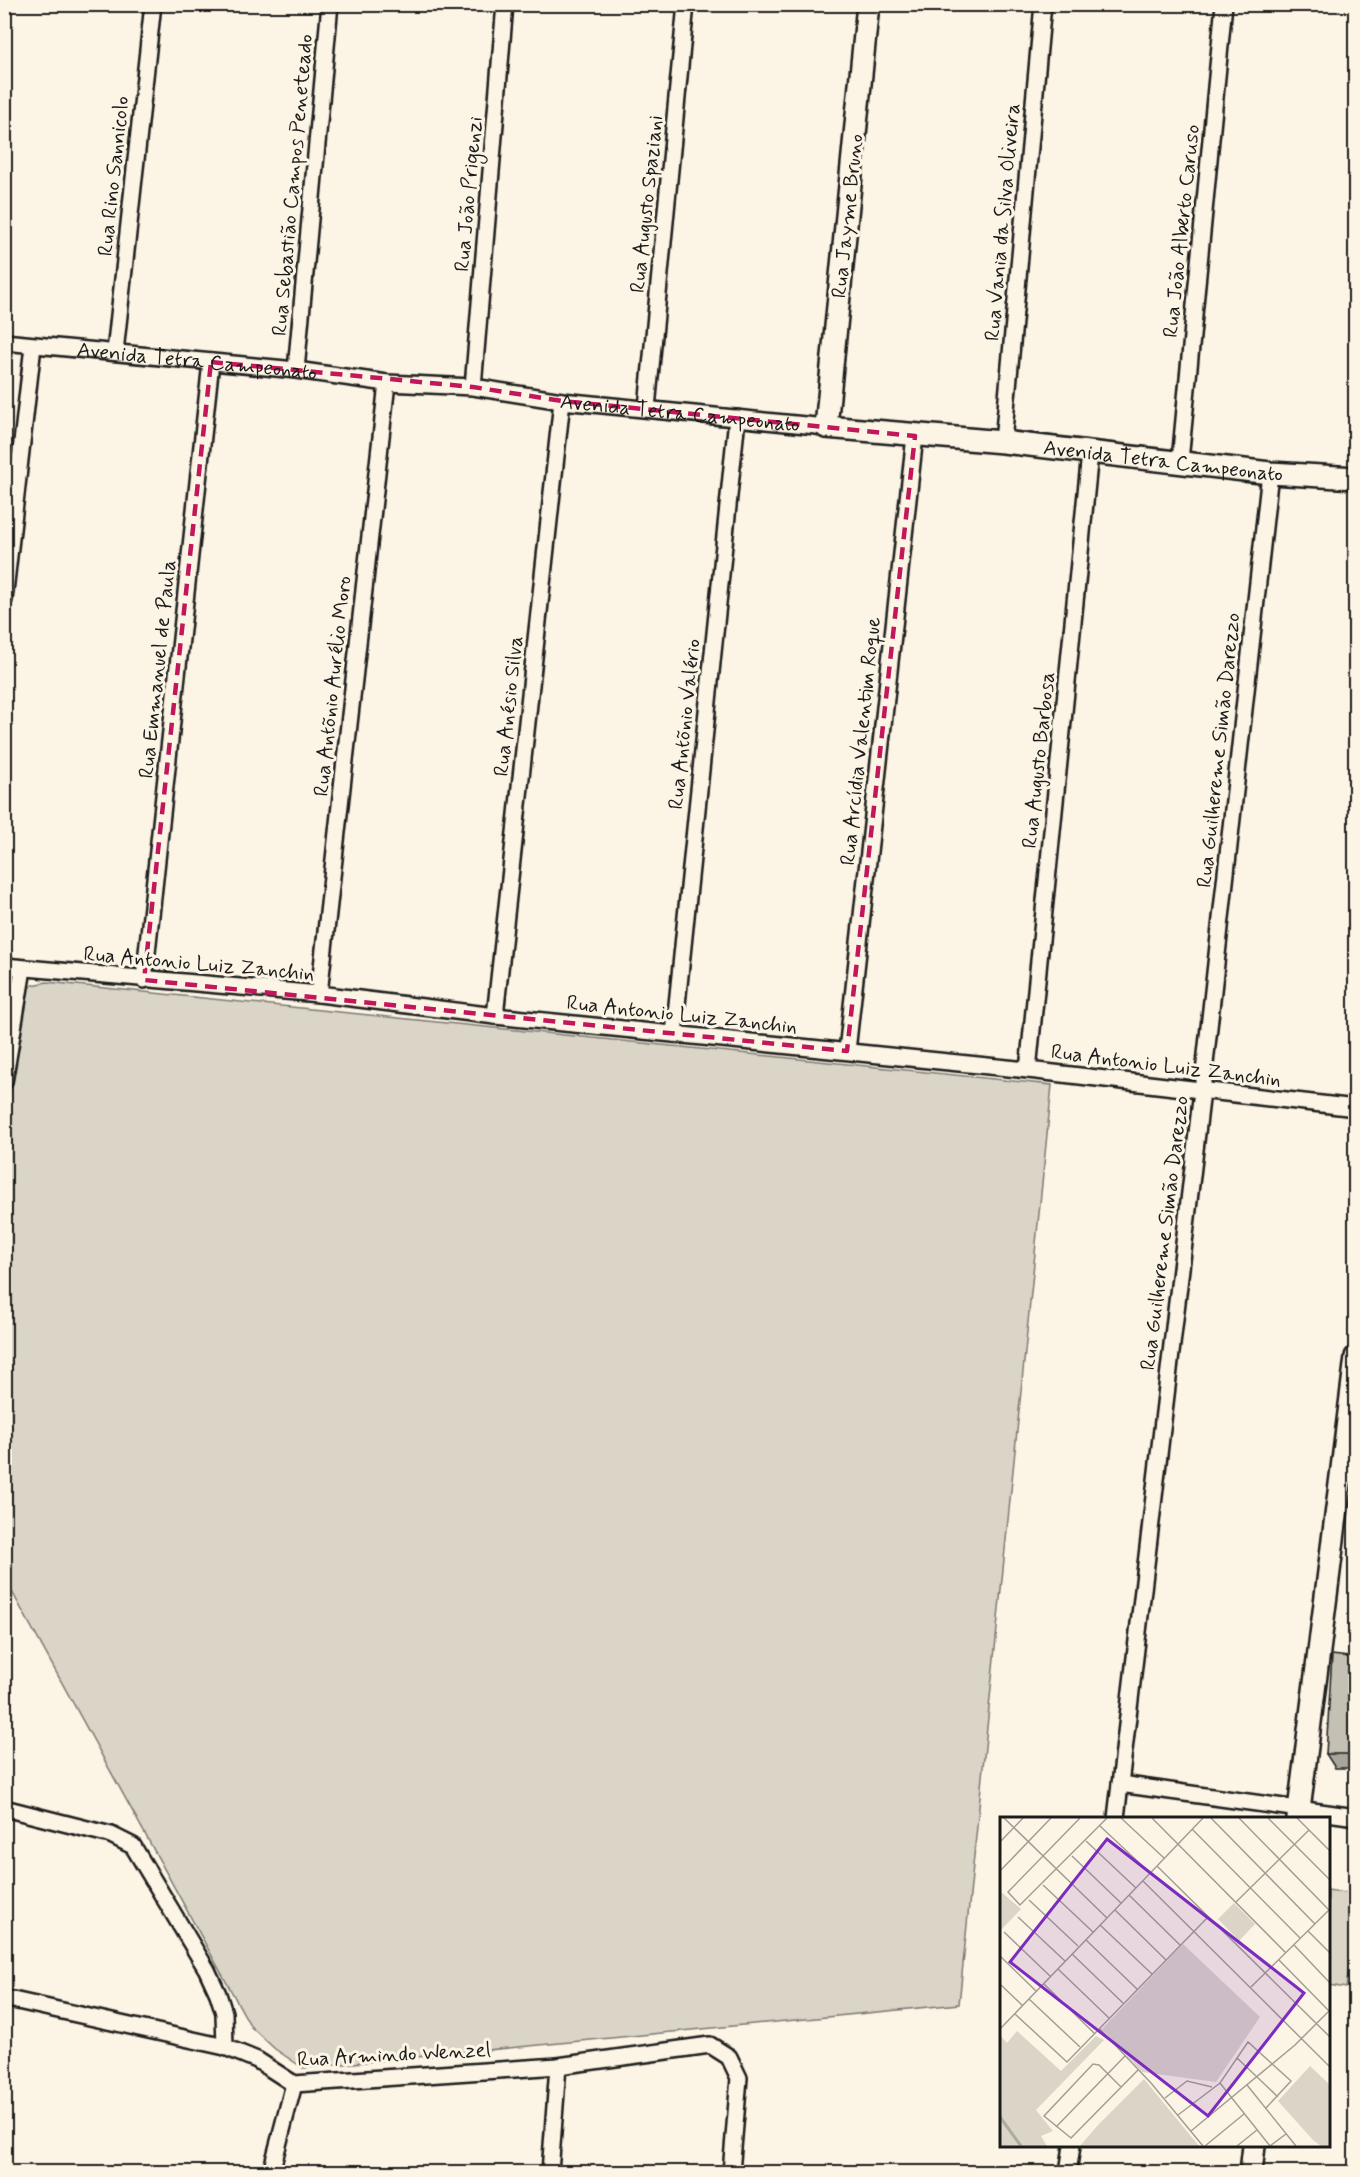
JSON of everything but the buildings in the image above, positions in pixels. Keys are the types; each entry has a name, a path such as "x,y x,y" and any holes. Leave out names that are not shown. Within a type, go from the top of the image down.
{"main road":[{"name":"Rua Jayme Bruno","path":"826,427 868,4"},
{"name":"Avenida Tetra Campeonato","path":"826,427 1003,442 1270,473 1356,478"},
{"path":"1298,1814 1356,1357"},
{"path":"1251,2172 1254,2147"}],"street":[{"name":"Rua Rino Sannicolo","path":"115,352 153,4"},
{"name":"Rua Sebastião Campos Peneteado","path":"296,370 330,4"},
{"name":"Rua João Prigenzi","path":"472,387 505,4"},
{"name":"Rua Augusto Spaziani","path":"647,408 686,4"},
{"name":"Rua Vania da Silva Oliveira","path":"1003,442 1043,4"},
{"name":"Rua João Alberto Caruso","path":"1180,461 1224,4"},
{"name":"Avenida Tetra Campeonato","path":"4,342 296,370 387,383 472,387 562,401 826,427"},
{"path":"4,600 33,346"},
{"name":"Rua Emmanuel de Paula","path":"144,980 211,362"},
{"name":"Rua Antõnio Aurélio Moro","path":"319,994 387,383"},
{"name":"Rua Anésio Silva","path":"495,1016 562,401"},
{"name":"Rua Antõnio Valério","path":"674,1034 737,418"},
{"name":"Rua Arcídia Valentim Roque","path":"847,1051 915,436"},
{"name":"Rua Augusto Barbosa","path":"1028,1070 1090,453"},
{"name":"Rua Guilhereme Simão Darezzo","path":"1116,1817 1202,1091 1270,473"},
{"name":"Rua Antonio Luiz Zanchin","path":"4,966 319,994 495,1016 1028,1070 1356,1108"},
{"path":"4,1082 22,969"},
{"path":"1120,1784 1298,1814 1356,1817"},
{"path":"4,1808 111,1835 134,1846 219,1995 225,2020 225,2047"},
{"name":"Rua Armindo Wenzel","path":"4,1998 225,2047 257,2060 294,2084 558,2066 710,2045 725,2053 736,2067 739,2078 731,2172"},
{"path":"550,2172 558,2066"},
{"path":"271,2172 294,2084"},
{"path":"1068,2172 1072,2147"}],"highlighted area":[{"path":"211,362 473,387 562,401 915,436 847,1051 144,980"}],"shaded area":[{"path":"47,982 1052,1085 959,2004 303,2068 275,2049 251,2027 5,1579 4,1128 14,1070 7,1068 18,995 33,985"},
{"path":"1330,1890 1355,1895 1355,1924 1346,1988 1330,1985"}]}
